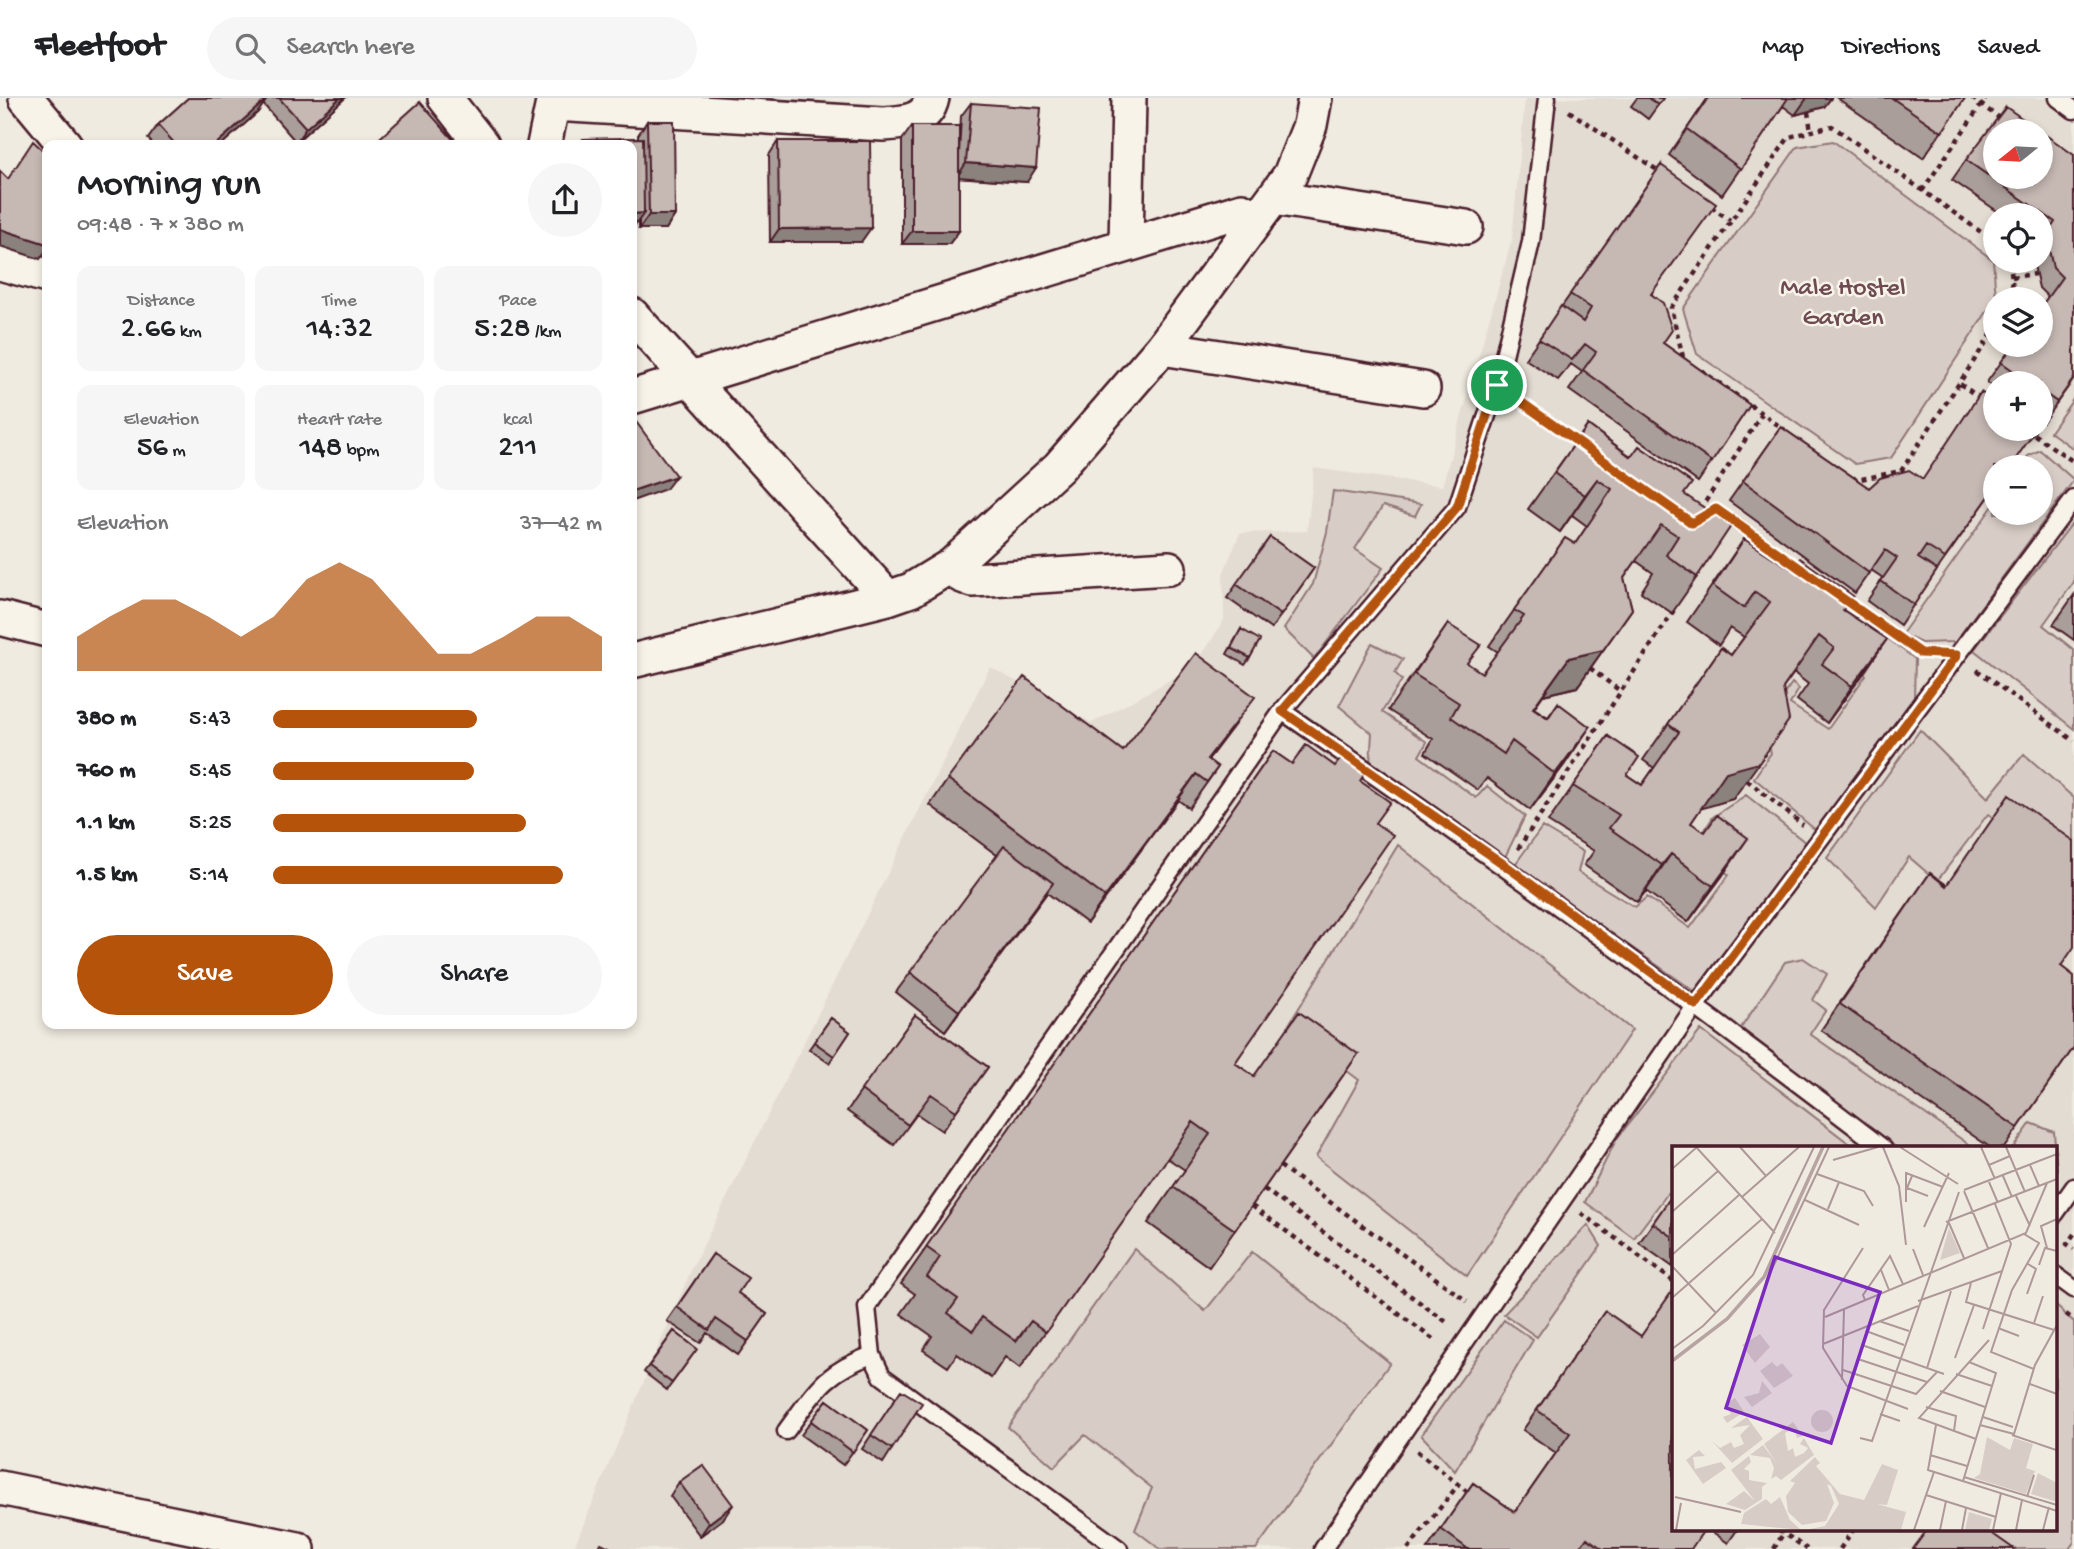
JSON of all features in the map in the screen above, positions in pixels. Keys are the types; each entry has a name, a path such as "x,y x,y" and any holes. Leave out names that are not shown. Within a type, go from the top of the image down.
{"street":[{"path":"26,98 61,140"},
{"path":"445,98 478,140"},
{"path":"545,140 554,101 737,106 910,122 922,114 932,98"},
{"path":"1126,245 1129,98"},
{"path":"637,661 888,598 911,590 952,565 1059,467 1161,348 1290,175 1302,149 1315,98"},
{"path":"637,396 1242,210 1466,227"},
{"path":"0,262 42,275"},
{"path":"637,320 693,379 888,598"},
{"path":"1161,348 1423,389"},
{"path":"952,565 960,575 972,580 1169,568"},
{"path":"0,618 42,629"},
{"path":"0,1488 299,1549"}],"lane":[{"path":"2058,98 2074,110"},
{"path":"1119,1549 881,1376 872,1355 867,1307 1282,711 1457,507 1497,385 1531,242 1554,102"},
{"path":"1323,1549 1696,1005 2074,499"},
{"path":"1282,711 1506,867 1696,1005 1880,1146"},
{"path":"2056,1213 2074,1186"},
{"path":"2056,1276 2074,1290"},
{"path":"786,1431 828,1376 848,1363 872,1355"}],"path":[{"path":"1972,98 2002,119"},
{"path":"1922,191 1986,98"},
{"path":"1554,102 1663,174"},
{"path":"1808,112 1811,131"},
{"path":"1794,436 1681,356 1671,308 1789,137 1832,127 1983,234"},
{"path":"1708,205 1730,220"},
{"path":"2012,273 2013,287"},
{"path":"2012,277 2035,274"},
{"path":"1665,335 1676,334"},
{"path":"1846,472 1856,480 1900,471 1983,348"},
{"path":"1960,384 1983,400"},
{"path":"1497,385 1584,446"},
{"path":"1762,414 1702,514 1716,509 1810,575"},
{"path":"2043,441 2074,462"},
{"path":"1878,476 1879,485"},
{"path":"1725,532 1732,520"},
{"path":"1843,598 1920,653 1957,655 2074,741"},
{"path":"1506,867 1680,600"},
{"path":"1590,668 1620,691"},
{"path":"1746,780 1820,839"},
{"path":"1280,1166 1485,1315"},
{"path":"1264,1189 1469,1338"},
{"path":"1252,1206 1457,1355"},
{"path":"1573,1208 1672,1279"},
{"path":"2074,1234 2067,1244 2074,1250"},
{"path":"1408,1443 1479,1501"},
{"path":"1408,1549 1458,1485"},
{"path":"1774,1549 1781,1532"},
{"path":"1785,1532 1807,1549"},
{"path":"1840,1549 1852,1532"}],"shaded area":[{"path":"1525,98 2074,98 2074,1549 573,1549 691,1270 990,667 1092,723 1195,666 1224,620 1223,574 1240,533 1307,531 1314,468 1442,486 1512,239"}],"green space":[{"name":"Male Hostel Garden","path":"1833,141 1983,253 1983,273 1994,273 1995,287 1983,287 1983,318 1891,458 1855,464 1697,354 1683,309 1797,147"},
{"path":"2074,398 2074,449 2053,434 2053,428"},
{"path":"2040,450 2046,455 2030,455"},
{"path":"2053,461 2074,480 2053,509"},
{"path":"1333,491 1421,504 1415,516 1383,506 1355,549 1383,568 1314,659 1284,629 1313,584 1327,532"},
{"path":"1983,520 1983,525 2041,525 1955,642 1921,643 1902,634"},
{"path":"2074,521 2074,582 2043,625 2074,650 2074,729 1974,650"},
{"path":"1858,616 1915,659 1914,699 1819,833 1754,778 1771,753 1763,724 1792,683 1799,689 1790,704 1828,729 1866,675 1833,651"},
{"path":"1372,643 1403,659 1395,673 1402,680 1382,712 1427,742 1419,756 1476,798 1487,786 1525,816 1504,859 1370,764 1372,733 1339,706"},
{"path":"1920,730 1988,798 2024,754 2074,798 2074,873 1988,814 1937,881 1909,857 1876,907 1827,858"},
{"path":"1746,795 1806,843 1696,992 1514,866 1542,827 1583,852 1578,872 1635,907 1647,897 1690,928 1729,875 1694,847 1713,817"},
{"path":"1398,845 1632,1030 1467,1276 1316,1157 1359,1080 1288,1026"},
{"path":"1803,958 1827,974 1813,1000 1826,1010 1810,1034 1971,1146 1894,1146 1741,1028 1785,962"},
{"path":"1701,1030 1852,1146 1672,1146 1672,1195 1668,1193 1634,1238 1585,1202 1616,1140"},
{"path":"2031,1123 2054,1132 2055,1146 2014,1146"},
{"path":"1588,1225 1601,1246 1537,1337 1504,1314"},
{"path":"1134,1249 1205,1311 1252,1252 1390,1363 1256,1549 1160,1549 1135,1530 1152,1488 1085,1435 1054,1467 1008,1427"},
{"path":"2056,1306 2074,1322 2074,1542 2069,1549 2003,1549 1981,1532 2056,1532"},
{"path":"1504,1320 1533,1340 1455,1471 1421,1435"}],"building":[{"path":"188,98 268,98 221,140 172,140 158,125"},
{"path":"279,98 340,98 306,128"},
{"path":"1648,98 1663,98 1658,105"},
{"path":"1708,98 1788,98 1741,169 1687,129"},
{"path":"1892,98 1965,98 1942,132"},
{"path":"420,102 454,140 378,140"},
{"path":"971,103 1041,108 1036,168 966,163"},
{"path":"2006,107 2023,119 1997,119"},
{"path":"647,121 674,121 675,215 649,215"},
{"path":"912,126 959,126 959,231 912,231"},
{"path":"1983,137 1983,172 1966,160"},
{"path":"643,138 644,213 637,214 637,140 583,139"},
{"path":"2053,140 2074,155 2074,378 2057,402 2053,399 2053,371 2014,371 2001,362 2005,357 2053,357 2053,290 2062,277 2053,268 2053,203 2028,203 2008,189 2053,189"},
{"path":"33,141 42,149 42,242 0,229 0,171 8,179"},
{"path":"778,141 870,141 871,228 779,229"},
{"path":"1661,165 1716,204 1651,294 1663,303 1672,330 1663,343 1750,405 1712,462 1583,370 1596,352 1585,344 1572,360 1539,339 1561,306 1583,322 1591,308 1570,294"},
{"path":"1981,392 1983,441 2028,441 2018,455 1983,455 1983,505 1945,558 1926,546 1918,558 1937,570 1914,605 1881,581 1897,558 1885,550 1869,573 1743,481 1781,427 1869,488 1880,478 1909,470 1923,479"},
{"path":"637,423 676,476 637,489"},
{"path":"1588,425 1631,457 1639,446 1692,483 1684,494 1731,526 1697,577 1666,555 1678,536 1661,525 1624,578 1632,609 1603,650 1569,658 1533,708 1548,718 1558,703 1590,727 1555,774 1512,741 1504,754 1451,717 1459,703 1414,674 1448,624 1481,645 1467,663 1482,673 1524,616 1514,610 1565,538 1575,544 1612,489 1597,479 1585,495 1554,473"},
{"path":"1270,537 1314,568 1281,615 1236,584"},
{"path":"1744,539 1791,569 1800,558 1853,596 1843,610 1887,639 1852,686 1822,664 1834,648 1819,636 1783,688 1789,720 1759,763 1726,772 1691,823 1705,832 1717,815 1748,838 1713,886 1671,854 1662,865 1609,828 1619,815 1573,786 1608,736 1639,757 1627,775 1642,785 1679,732 1668,724 1721,648 1731,655 1770,602 1755,592 1744,608 1713,586"},
{"path":"1241,629 1260,640 1250,658 1231,648"},
{"path":"1196,653 1255,697 1207,759 1218,767 1207,782 1196,774 1105,897 948,779 1024,677 1123,751"},
{"path":"1306,745 1335,766 1347,750 1370,766 1360,781 1390,802 1375,823 1393,835 1235,1063 1254,1076 1299,1012 1358,1054 1235,1230 1173,1187 1210,1134 1193,1122 1046,1332 1031,1321 1016,1341 982,1317 973,1331 948,1313 958,1299 927,1277 940,1257 926,1247 1273,751 1292,764"},
{"path":"2009,795 2074,841 2074,947 2061,966 2074,976 2074,1047 2018,1128 1840,1004 1930,873 1946,886"},
{"path":"1004,846 1053,883 959,1011 910,972"},
{"path":"915,1015 988,1067 956,1111 931,1094 908,1125 861,1090"},
{"path":"831,1018 850,1032 834,1056 814,1042"},
{"path":"1672,1195 1672,1236 1653,1223"},
{"path":"713,1254 748,1278 738,1293 767,1314 748,1341 716,1319 709,1330 677,1307"},
{"path":"1672,1291 1672,1532 1703,1532 1691,1549 1603,1549 1587,1538 1579,1549 1468,1549 1441,1529 1473,1483 1515,1512 1570,1433 1537,1410 1605,1311 1641,1336"},
{"path":"674,1331 697,1349 672,1383 649,1366"},
{"path":"901,1390 922,1403 892,1449 871,1435"},
{"path":"827,1400 868,1430 853,1452 811,1421"},
{"path":"703,1465 733,1505 709,1523 679,1482"},
{"path":"1926,1532 1990,1532 2014,1549 1913,1549"},
{"path":"601,1543 613,1549 598,1549"}],"route":[{"path":"1497,385 1692,523 1716,509 1920,653 1957,655 1696,1005 1502,863 1282,711 1457,507 1497,385"}]}
